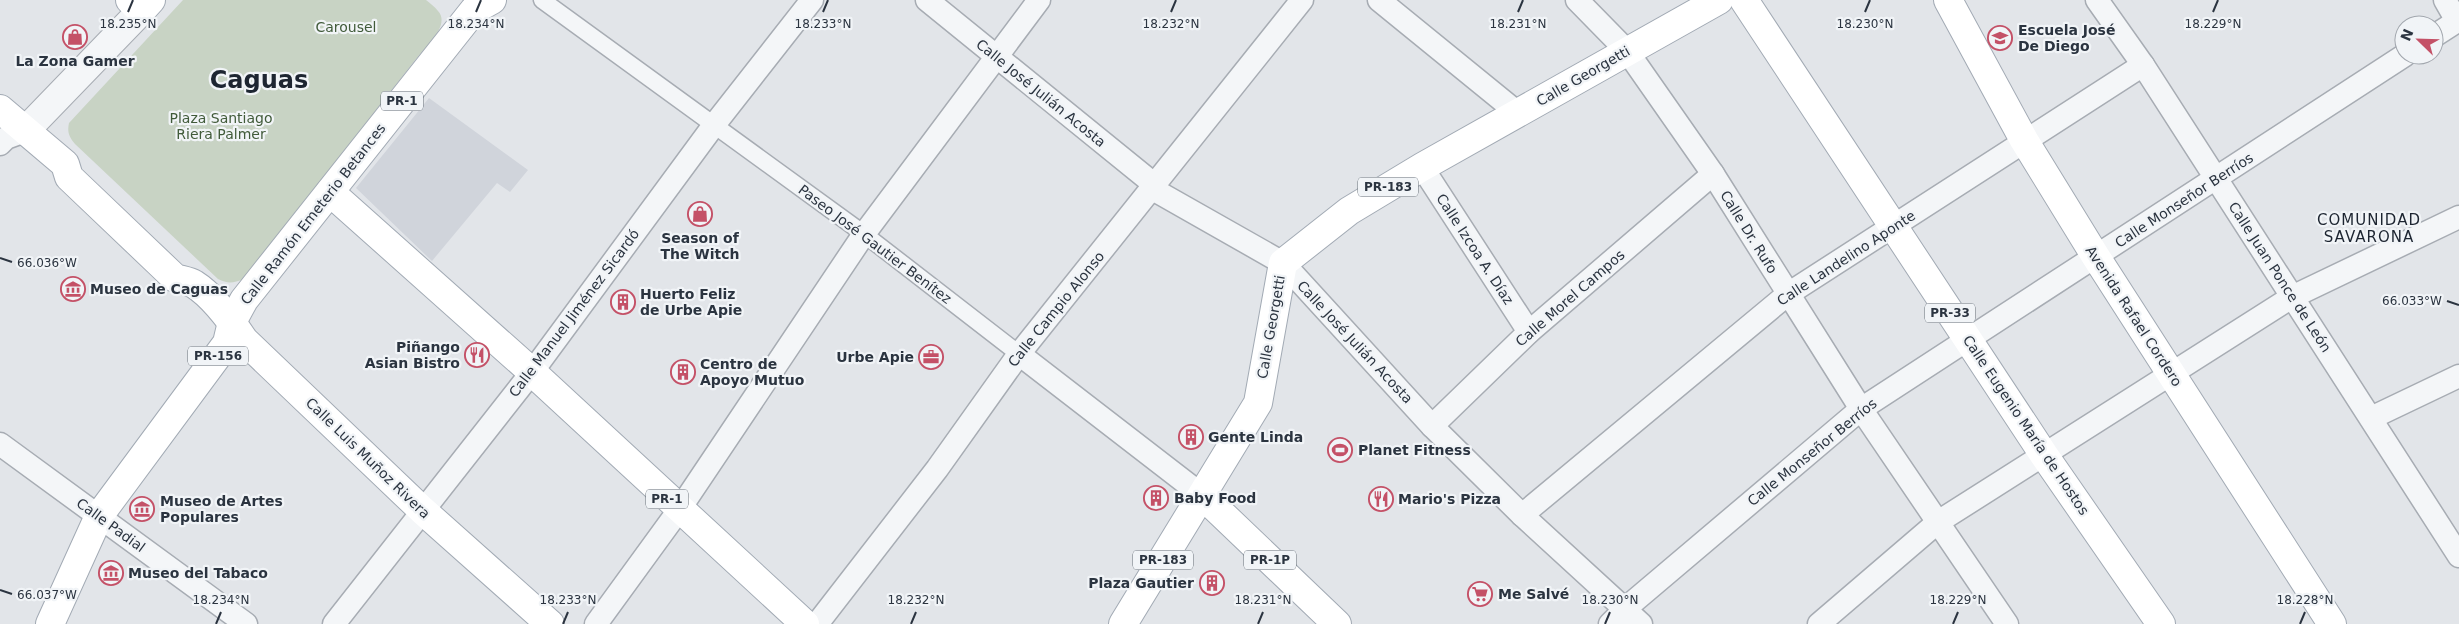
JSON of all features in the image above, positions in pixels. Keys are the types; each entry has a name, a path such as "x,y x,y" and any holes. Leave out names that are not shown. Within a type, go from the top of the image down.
{"main road":[{"name":"Calle Georgetti","path":"1123,624 1203,496 1258,403 1282,264 1349,211 1422,167 1719,0"},
{"name":"Calle Eugenio María de Hostos","path":"1744,0 2044,455 2161,624"},
{"name":"Avenida Rafael Cordero","path":"1948,0 2024,140 2096,257 2332,624"},
{"name":"Calle Ramón Emeterio Betances","path":"50,624 99,516 227,343 232,322 244,300 476,3"},
{"name":"Calle Luis Muñoz Rivera","path":"0,109 25,131 43,143 65,164 69,177 131,224 175,278 194,284 232,322 244,340 422,510 550,624"},
{"name":"PR-1","path":"330,192 532,372 679,510 805,624"},
{"name":"PR-1P","path":"1203,496 1337,624"}],"street":[{"name":"Paseo José Gautier Benítez","path":"542,0 864,234 1203,496"},
{"name":"Calle Manuel Jiménez Sicardó","path":"334,624 532,372 714,125 812,0"},
{"name":"Calle José Julián Acosta","path":"927,0 1155,185 1156,191 1282,264 1432,426 1522,515 1634,616"},
{"path":"596,624 679,510 864,234 998,58 1039,0"},
{"name":"Calle Campio Alonso","path":"817,624 937,469 1019,354 1302,0"},
{"path":"1379,0 1519,114"},
{"name":"Calle Dr. Rufo","path":"1577,0 1628,51 1713,174 1861,409 2006,624"},
{"name":"Calle Juan Ponce de León","path":"2097,0 2143,65 2371,418 2456,544"},
{"path":"2444,30 2458,21 2445,0"},
{"path":"0,144 6,138 25,131 141,4"},
{"name":"Calle Monseñor Berríos","path":"1610,624 1634,616 1861,409 2394,62"},
{"name":"Calle Landelino Aponte","path":"1522,515 1788,294 2143,65"},
{"name":"Calle Izcoa A. Díaz","path":"1422,167 1529,332"},
{"name":"Calle Morel Campos","path":"1432,426 1529,332 1713,174"},
{"path":"1819,624 1938,522 2292,297 2459,217"},
{"path":"2371,418 2459,376"},
{"name":"Calle Padial","path":"0,444 246,624"}],"shaded area":[{"path":"429,98 528,170 510,192 497,183 432,261 356,188"}],"green space":[{"name":"Plaza Santiago Riera Palmer","path":"183,0 426,0 437,10 441,17 439,29 430,43 244,279 234,282 225,282 218,279 75,144 68,132 69,123"}],"place":[{"name":"La Zona Gamer","path":"75,37"},
{"name":"Escuela José De Diego","path":"2000,38"},
{"name":"Season of The Witch","path":"700,214"},
{"name":"Museo de Caguas","path":"73,289"},
{"name":"Huerto Feliz de Urbe Apie","path":"623,302"},
{"name":"Piñango Asian Bistro","path":"477,355"},
{"name":"Urbe Apie","path":"931,357"},
{"name":"Centro de Apoyo Mutuo","path":"683,372"},
{"name":"Gente Linda","path":"1191,437"},
{"name":"Planet Fitness","path":"1340,450"},
{"name":"Baby Food","path":"1156,498"},
{"name":"Mario's Pizza","path":"1381,499"},
{"name":"Museo de Artes Populares","path":"142,509"},
{"name":"Museo del Tabaco","path":"111,573"},
{"name":"Plaza Gautier","path":"1212,583"},
{"name":"Me Salvé","path":"1480,594"}],"district":[{"name":"Caguas","path":"259,80"},
{"name":"COMUNIDAD SAVARONA","path":"2369,228"}],"park label":[{"name":"Carousel","path":"346,27"}]}
